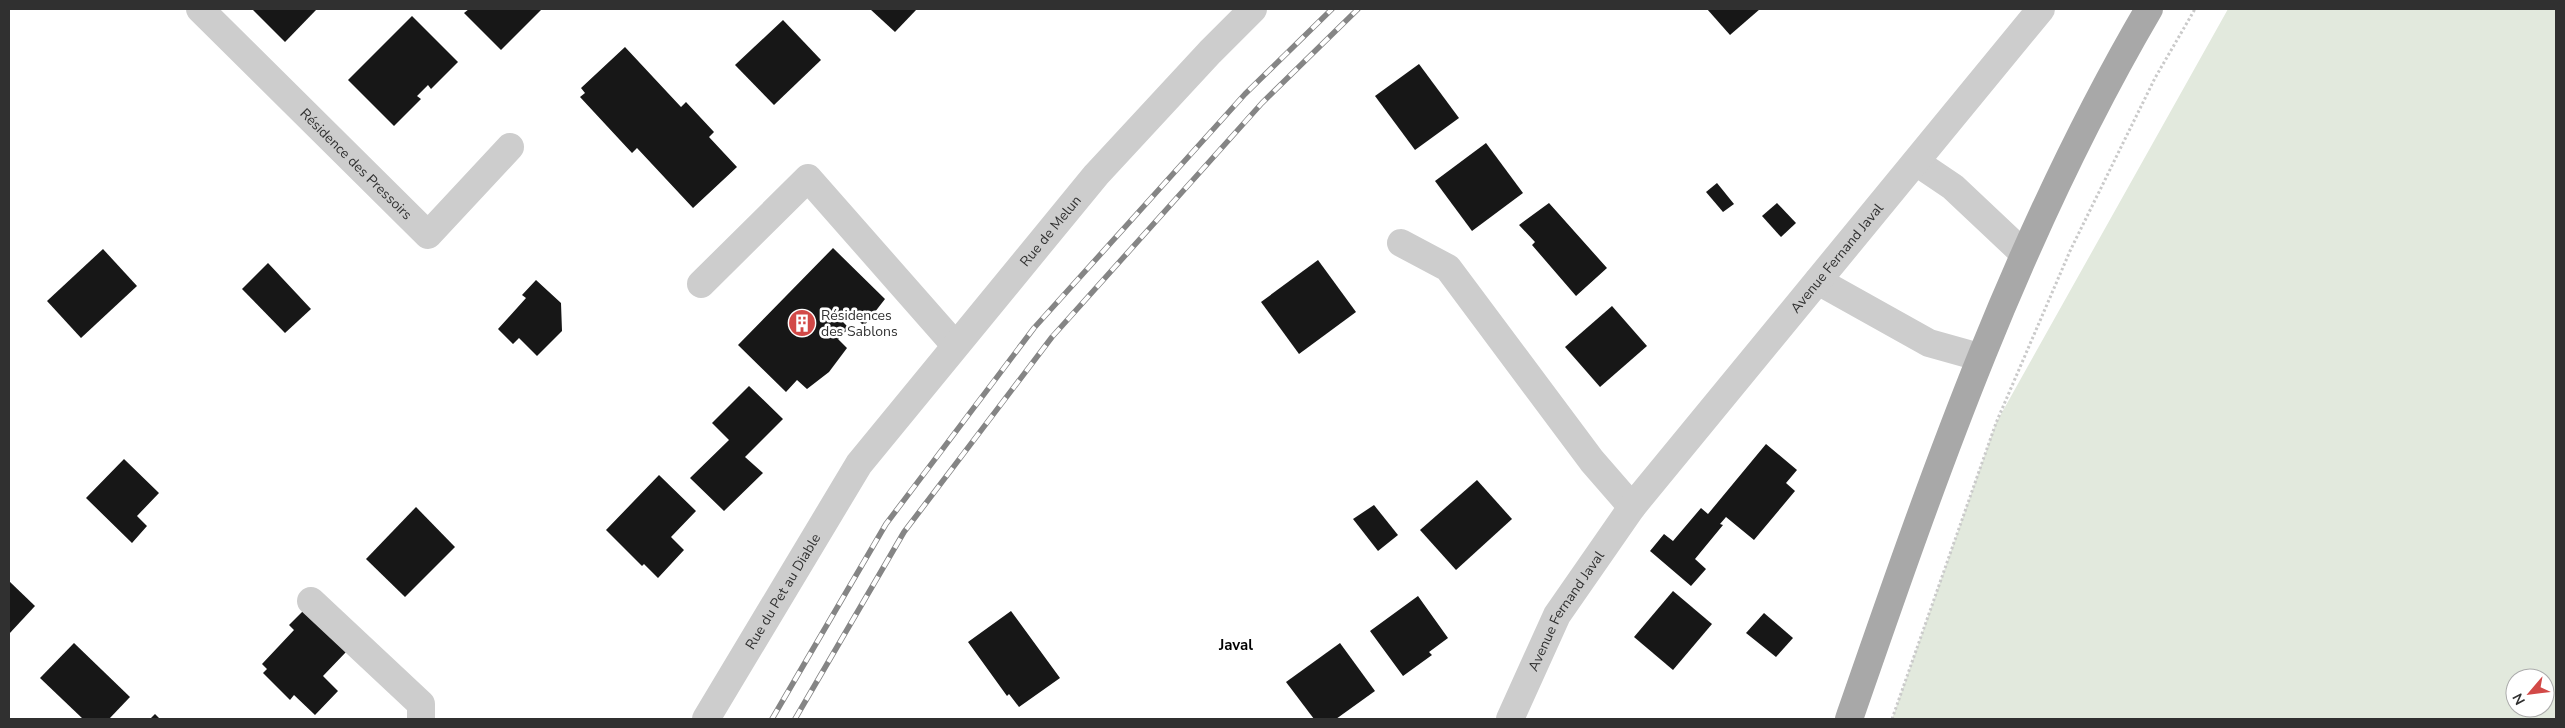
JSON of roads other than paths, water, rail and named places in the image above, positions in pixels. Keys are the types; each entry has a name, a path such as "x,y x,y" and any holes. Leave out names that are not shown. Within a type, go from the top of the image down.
{"main road":[{"path":"1849,719 1914,530 1979,357 2023,253 2052,192 2149,9"}],"street":[{"name":"Résidence des Pressoirs","path":"200,9 428,235 510,147"},
{"name":"Rue de Melun","path":"859,464 1096,176 1210,52 1253,9"},
{"name":"Avenue Fernand Javal","path":"1510,719 1557,615 1632,507 2041,9"},
{"path":"1916,162 1953,187 2023,253"},
{"path":"701,284 808,178 955,345"},
{"path":"1401,243 1448,268 1592,461 1632,507"},
{"path":"1818,281 1928,343 1979,357"},
{"name":"Rue du Pet au Diable","path":"706,719 859,464"},
{"path":"311,601 421,704 421,719"}],"railway":[{"path":"772,719 886,524 1034,328 1245,94 1332,9"},
{"path":"795,719 904,532 1052,337 1262,103 1358,9"}],"place":[{"name":"Résidences des Sablons","path":"802,323"}],"district":[{"name":"Javal","path":"1236,645"}]}
